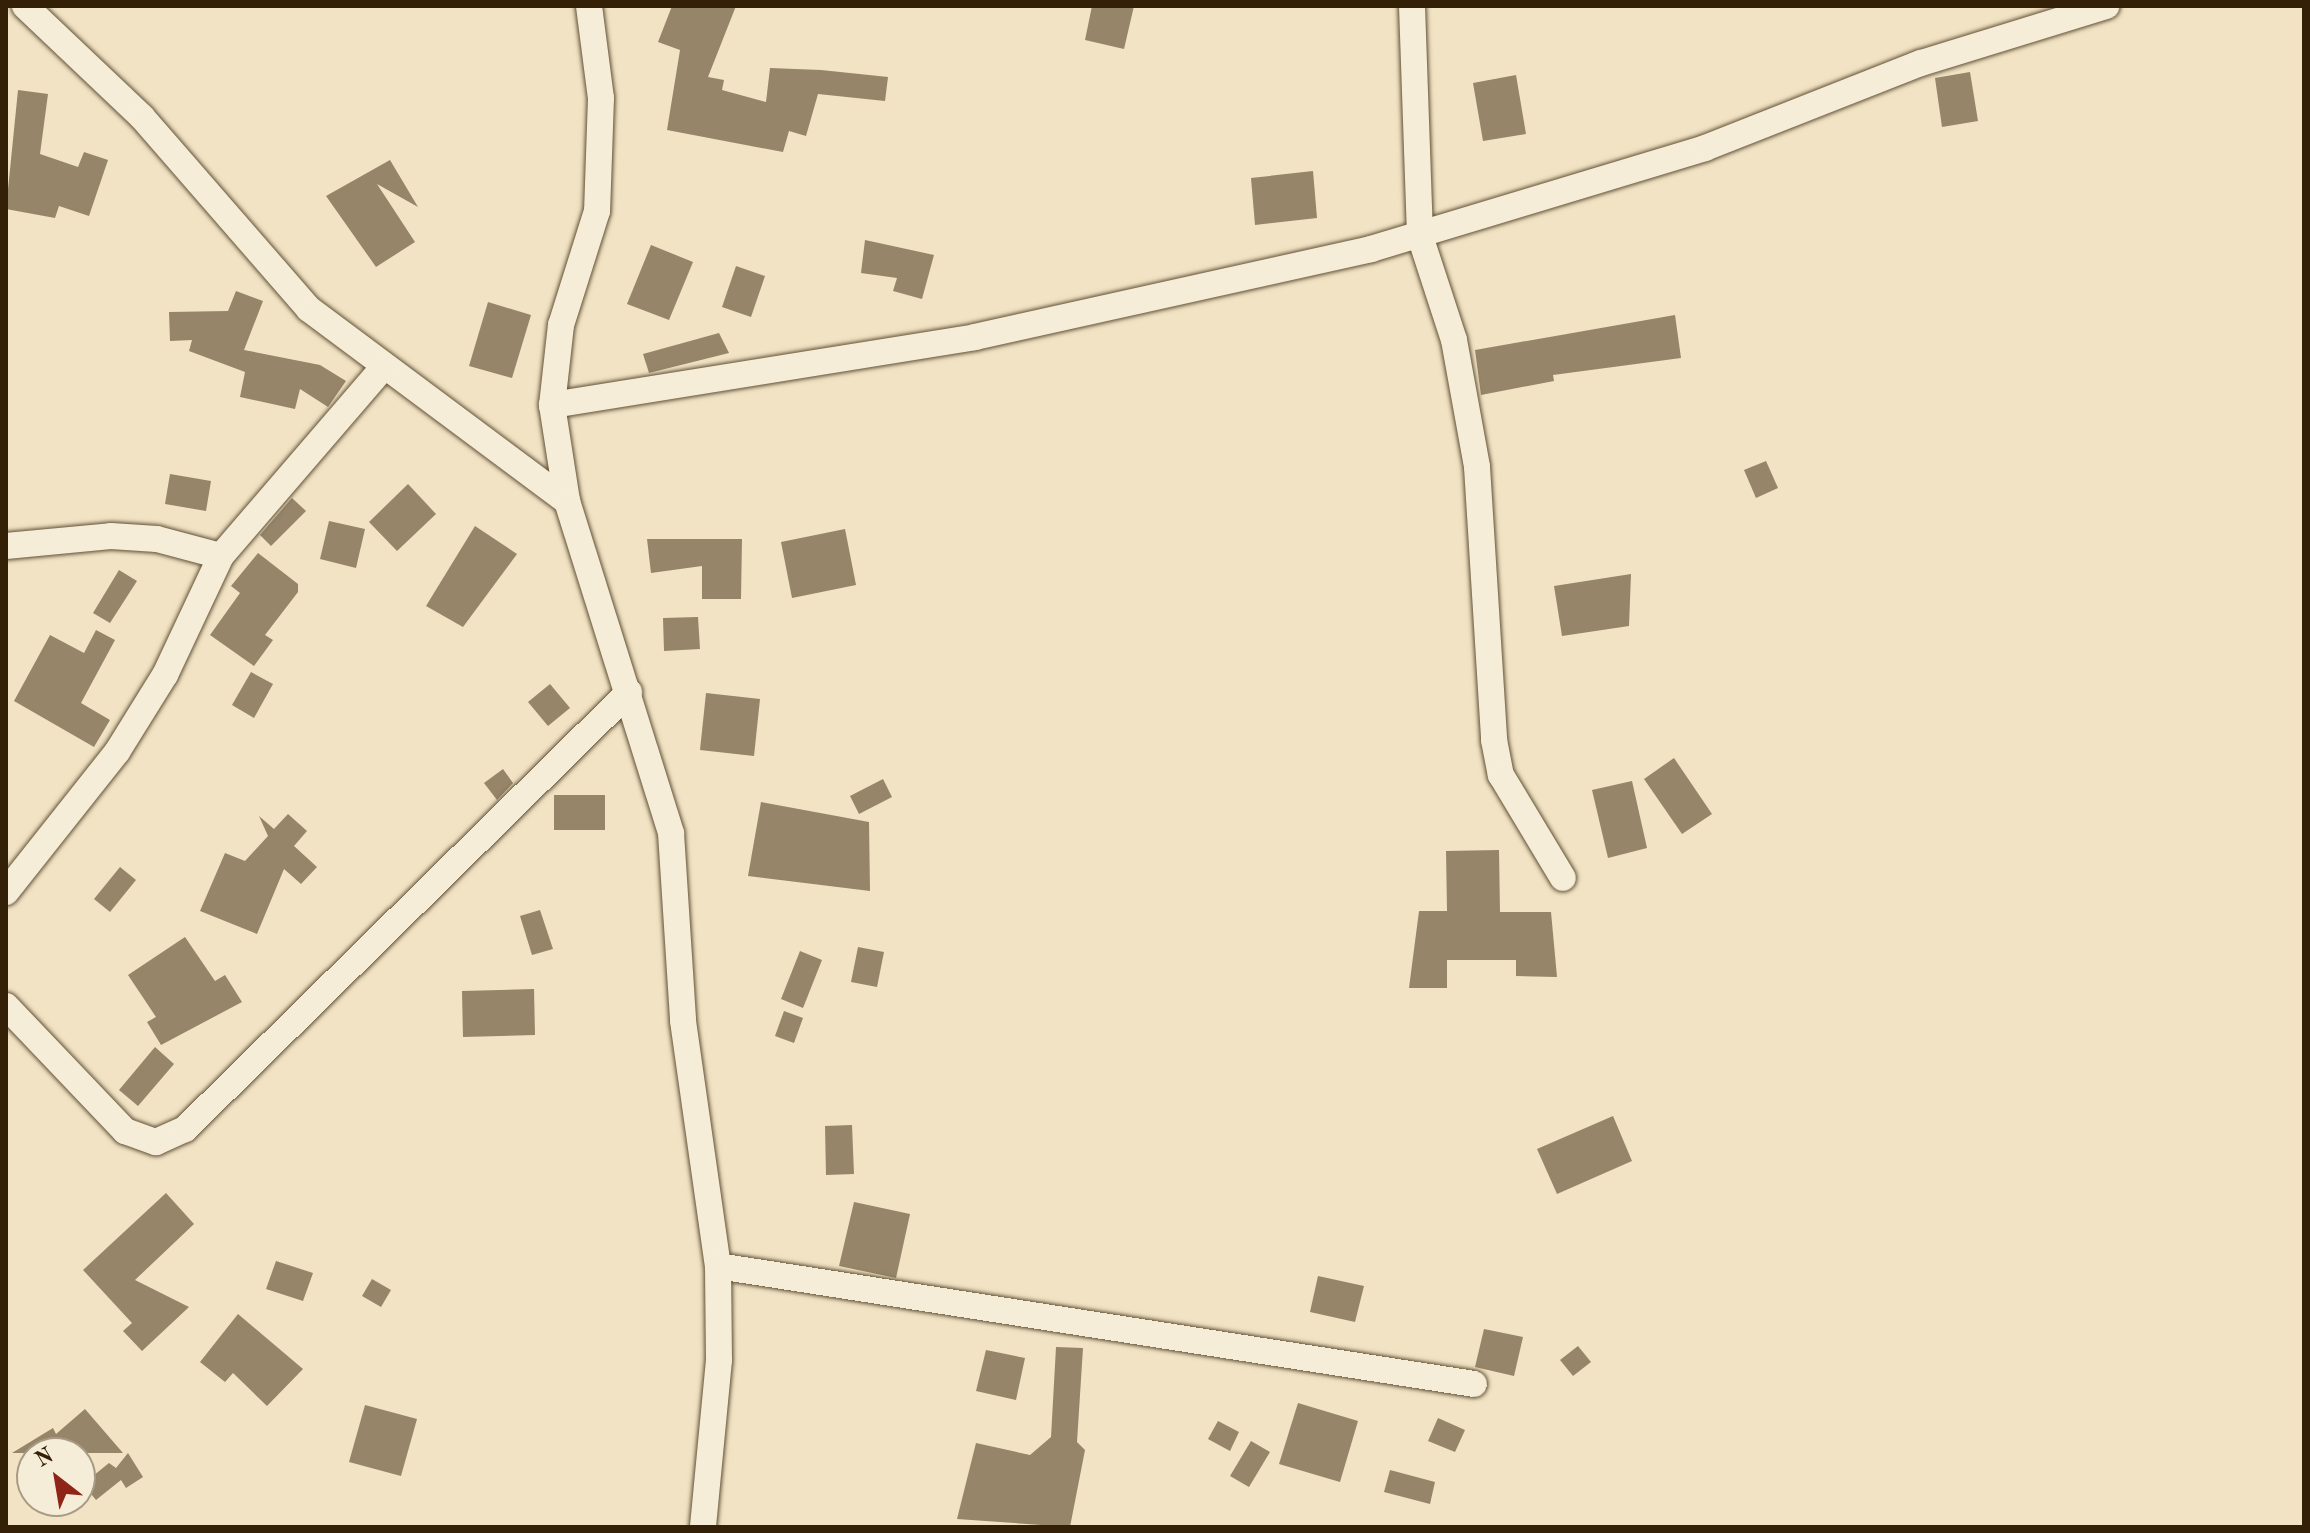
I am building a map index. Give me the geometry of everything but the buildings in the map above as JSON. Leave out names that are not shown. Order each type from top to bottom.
[{"type":"street","points":[[25,6],[142,117],[309,309],[382,369],[567,501]]},
{"type":"street","points":[[589,6],[601,98],[597,211],[561,325],[552,405],[567,501],[671,833],[683,1021],[718,1266],[719,1360],[703,1527]]},
{"type":"street","points":[[1412,6],[1420,236],[1454,340],[1477,467],[1484,670],[1501,775],[1563,878]]},
{"type":"street","points":[[552,405],[991,334],[1420,236],[1705,148],[1921,63],[2106,6]]},
{"type":"street","points":[[6,892],[117,752],[165,675],[221,556],[382,369]]},
{"type":"street","points":[[6,546],[111,536],[157,539],[221,556]]},
{"type":"street","points":[[6,1006],[125,1131],[156,1142],[185,1129],[629,692]]},
{"type":"street","points":[[718,1266],[1474,1384]]}]
